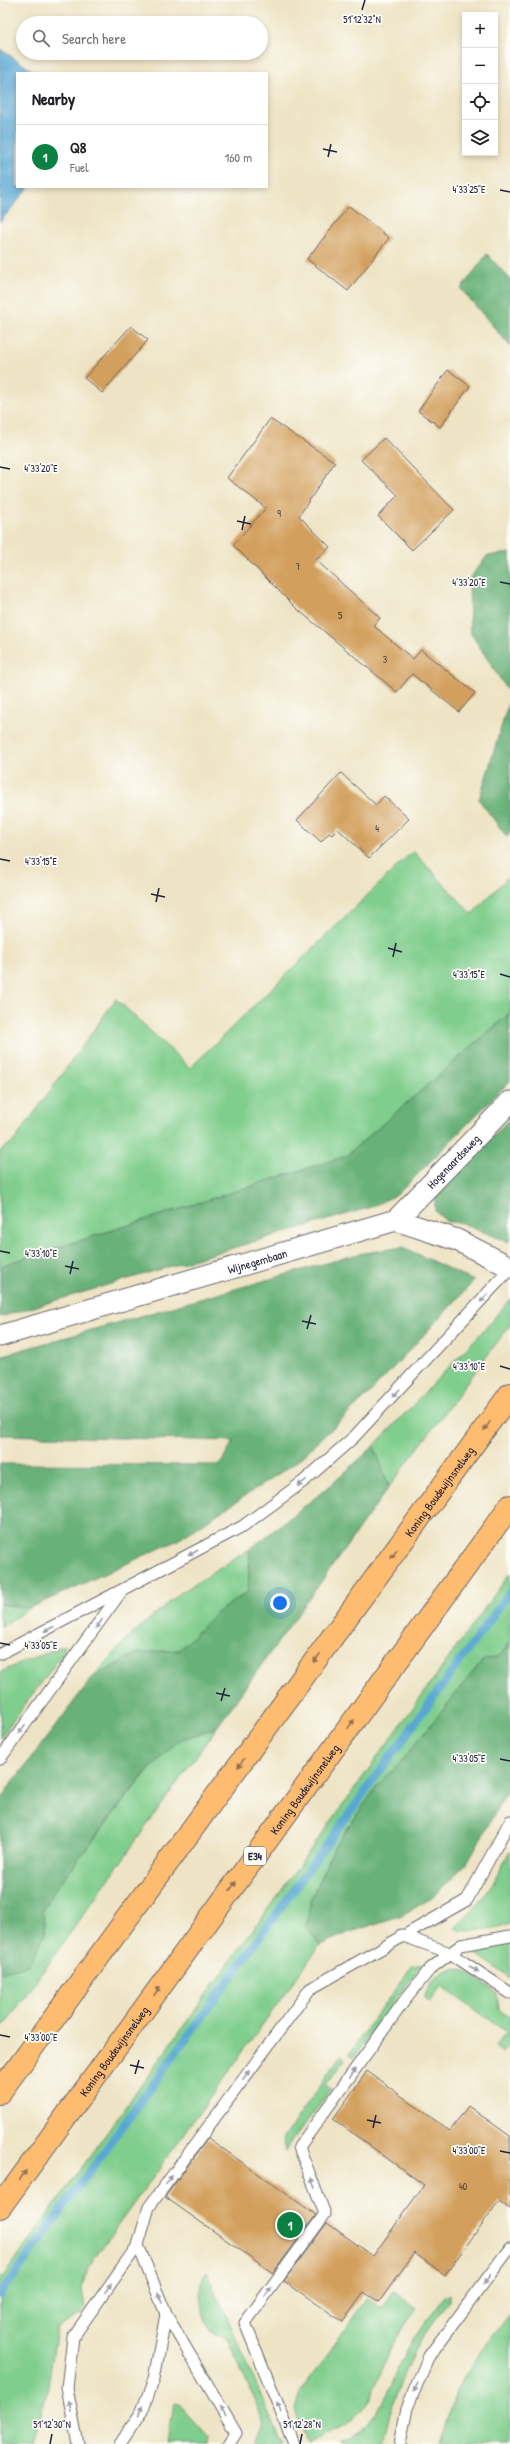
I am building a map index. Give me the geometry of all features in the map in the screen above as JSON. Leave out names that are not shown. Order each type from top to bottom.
[{"type":"highway","name":"Koning Boudewijnsnelweg","points":[[0,2092],[510,1394]]},
{"type":"highway","name":"Koning Boudewijnsnelweg","points":[[0,2207],[510,1506]]},
{"type":"street","name":"Hogenaardseweg","points":[[396,1220],[510,1102]]},
{"type":"street","points":[[396,1220],[457,1240],[510,1268]]},
{"type":"street","name":"Wijnegembaan","points":[[0,1336],[396,1220]]},
{"type":"lane","points":[[0,1654],[121,1592],[243,1526],[304,1481],[354,1437],[510,1268]]},
{"type":"lane","points":[[0,1759],[121,1592]]},
{"type":"lane","points":[[78,2444],[67,2388],[73,2337],[138,2245],[149,2207],[310,1989],[401,1935],[467,1900],[510,1821]]},
{"type":"lane","points":[[401,1935],[450,1953],[510,1993]]},
{"type":"lane","points":[[294,2444],[245,2323],[325,2214],[299,2148],[405,2000],[430,1969],[461,1945],[470,1942],[510,1936]]},
{"type":"lane","points":[[138,2245],[166,2314],[242,2444]]},
{"type":"lane","points":[[400,2444],[407,2408],[429,2356],[510,2248]]},
{"type":"lane","points":[[120,2444],[142,2411],[154,2379],[166,2314]]},
{"type":"lane","points":[[229,2444],[236,2433]]},
{"type":"green space","points":[[487,254],[510,279],[510,346],[461,289]]},
{"type":"green space","points":[[510,553],[510,694],[470,632],[469,579],[487,556]]},
{"type":"green space","points":[[510,698],[510,833],[507,837],[479,800]]},
{"type":"green space","points":[[413,851],[472,914],[510,875],[510,1013],[346,1156],[0,1266],[0,1151],[14,1141],[116,999],[190,1068]]},
{"type":"green space","points":[[510,1013],[510,1081],[398,1194],[371,1207],[0,1317],[0,1266],[346,1156]]},
{"type":"green space","points":[[510,1118],[510,1240],[508,1242],[459,1222],[447,1222],[435,1211],[435,1198]]},
{"type":"green space","points":[[403,1247],[474,1281],[365,1398],[295,1463],[178,1540],[30,1608],[0,1604],[0,1464],[220,1465],[234,1441],[0,1435],[0,1356],[358,1254]]},
{"type":"green space","points":[[510,1299],[510,1325],[389,1487],[374,1446],[484,1330]]},
{"type":"green space","points":[[374,1446],[389,1487],[217,1727],[177,1741],[141,1778],[56,1888],[43,1911],[45,1935],[28,1965],[0,1972],[0,1799],[92,1678],[137,1653],[180,1650],[217,1612],[248,1592],[250,1549],[331,1485]]},
{"type":"green space","points":[[250,1549],[248,1592],[217,1612],[180,1650],[137,1653],[92,1678],[132,1634],[180,1593]]},
{"type":"green space","points":[[510,1573],[510,1641],[501,1655],[482,1661],[401,1762],[378,1785],[335,1846],[312,1896],[306,1926],[320,1945],[93,2260],[85,2276],[82,2289],[85,2307],[81,2314],[57,2329],[47,2392],[33,2444],[0,2444],[0,2281]]},
{"type":"green space","points":[[0,1604],[30,1608],[0,1627]]},
{"type":"green space","points":[[510,1641],[510,1786],[467,1863],[432,1898],[402,1915],[348,1933],[320,1945],[306,1926],[312,1896],[335,1846],[378,1785],[401,1762],[482,1661],[501,1655]]},
{"type":"green space","points":[[64,1645],[65,1651],[0,1738],[0,1672]]},
{"type":"green space","points":[[217,1727],[0,2031],[0,1972],[28,1965],[45,1935],[43,1911],[56,1888],[142,1778],[177,1741]]},
{"type":"green space","points":[[510,1851],[510,1924],[474,1931],[466,1931],[455,1928],[478,1904],[494,1881]]},
{"type":"green space","points":[[510,1944],[510,1979],[477,1954],[478,1950]]},
{"type":"green space","points":[[422,1964],[354,2057],[349,2053],[412,1966]]},
{"type":"green space","points":[[455,1968],[465,1971],[497,1992],[499,2010],[510,2017],[510,2044],[503,2053],[495,2047],[506,2031],[441,1986],[429,2002],[425,1998],[428,1987],[435,1978],[449,1969]]},
{"type":"green space","points":[[342,2055],[346,2059],[326,2085],[331,2089],[285,2151],[284,2137]]},
{"type":"green space","points":[[207,2271],[282,2444],[259,2444],[257,2440],[265,2424],[227,2338],[211,2332],[205,2318],[200,2293],[203,2278]]},
{"type":"green space","points":[[394,2291],[417,2308],[402,2329],[389,2352],[369,2404],[346,2425],[306,2444],[295,2409],[299,2394],[367,2298],[381,2308]]},
{"type":"green space","points":[[449,2294],[449,2302],[425,2334],[415,2351],[399,2386],[383,2444],[339,2444],[354,2436],[365,2427],[374,2416],[411,2344],[443,2298]]},
{"type":"green space","points":[[510,2314],[510,2444],[440,2444],[457,2389],[474,2361]]},
{"type":"green space","points":[[174,2403],[179,2404],[209,2437],[208,2444],[168,2444]]},
{"type":"water","points":[[0,49],[34,72],[16,72],[16,188],[28,188],[0,222]]},
{"type":"building","points":[[349,206],[389,238],[348,291],[307,259]]},
{"type":"building","points":[[131,326],[148,340],[102,393],[84,378]]},
{"type":"building","points":[[448,370],[470,386],[440,427],[418,411]]},
{"type":"building","points":[[270,419],[335,462],[299,516],[330,547],[316,560],[380,618],[374,626],[413,659],[421,650],[475,693],[459,712],[412,674],[397,692],[296,608],[233,545],[266,508],[227,478]]},
{"type":"building","points":[[384,438],[454,510],[412,550],[378,516],[398,495],[361,460]]},
{"type":"building","points":[[341,773],[376,805],[384,796],[409,819],[369,858],[338,829],[332,835],[329,833],[321,842],[297,820]]},
{"type":"building","points":[[367,2071],[450,2131],[468,2106],[510,2136],[510,2209],[499,2201],[445,2275],[414,2253],[379,2302],[364,2292],[343,2322],[284,2281],[327,2223],[373,2256],[424,2185],[333,2119]]},
{"type":"building","points":[[208,2138],[316,2215],[273,2273],[165,2197]]},
{"type":"waterway","points":[[0,2295],[510,1592]]},
{"type":"place","name":"Q8","points":[[290,2225]]}]
